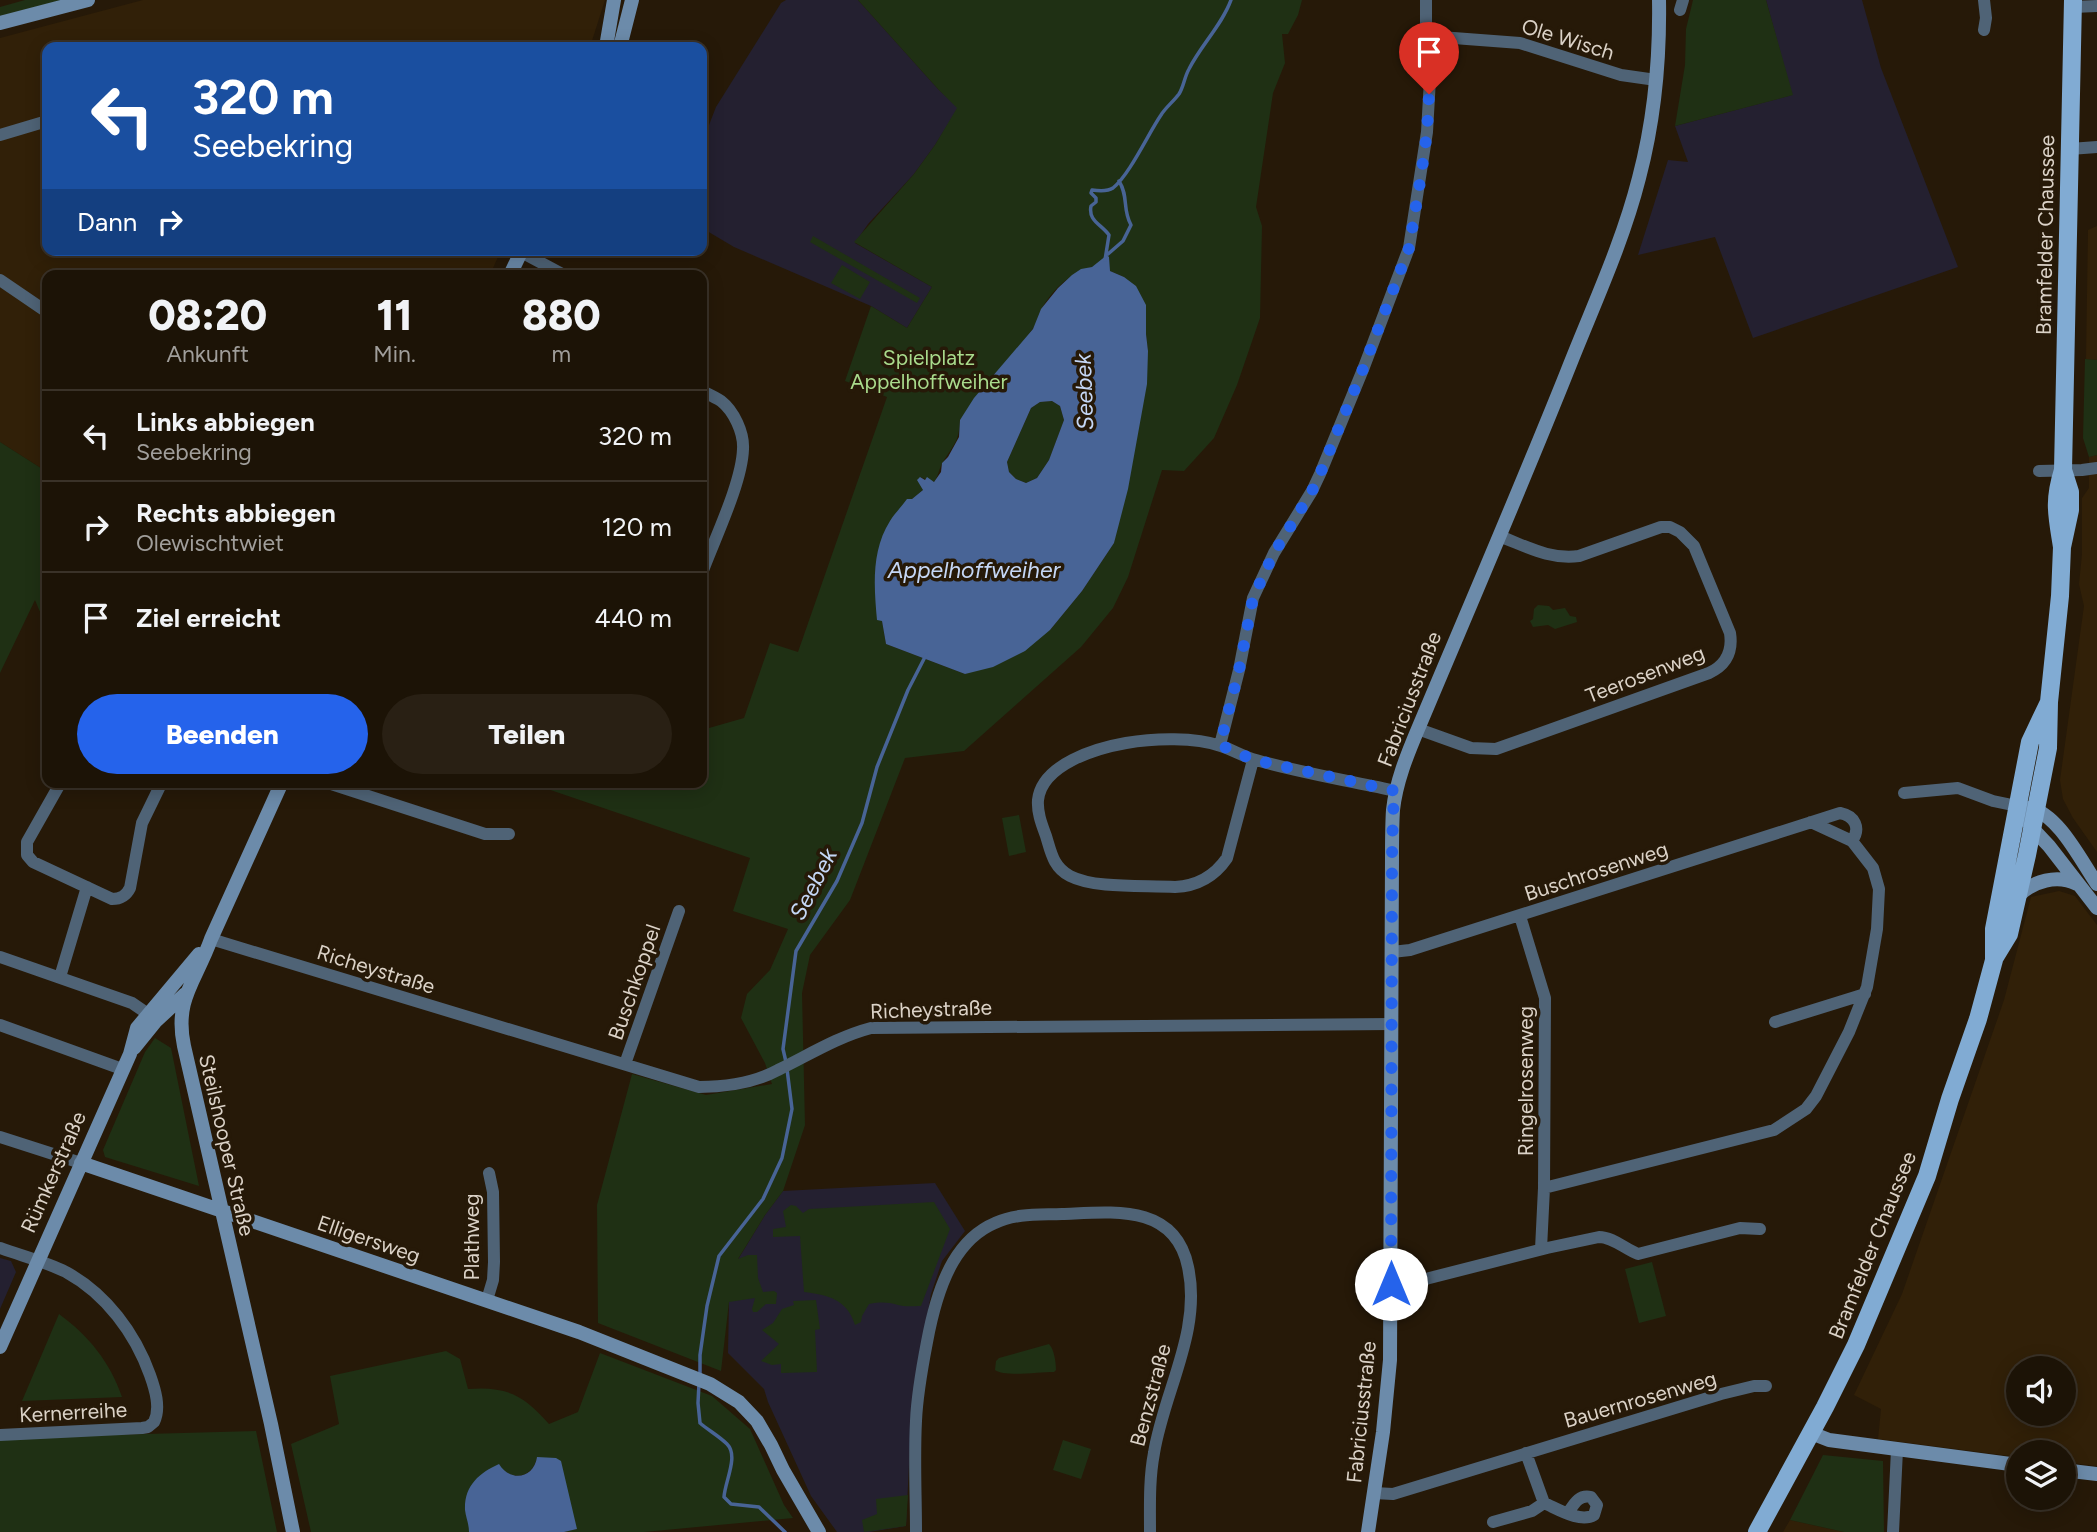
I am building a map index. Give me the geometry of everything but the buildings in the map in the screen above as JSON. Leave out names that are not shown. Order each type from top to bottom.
[{"type":"main road","name":"Bramfelder Chaussee","points":[[1757,1532],[1856,1345],[1927,1176],[1978,1019],[1994,960],[2009,934],[2037,810],[2048,748],[2049,702],[2060,596],[2062,547],[2056,491],[2063,470],[2073,4]]},
{"type":"main road","name":"Bramfelder Chaussee","points":[[1994,960],[1994,929],[2030,742],[2049,702]]},
{"type":"street","points":[[0,23],[88,0]]},
{"type":"street","points":[[607,42],[614,0]]},
{"type":"street","points":[[621,42],[632,0]]},
{"type":"street","points":[[1220,745],[1239,670],[1253,598],[1274,553],[1320,474],[1409,248],[1427,132],[1430,79],[1426,0]]},
{"type":"street","name":"Fabriciusstraße","points":[[1368,1532],[1389,1371],[1393,822],[1396,791],[1418,729],[1596,299],[1631,203],[1647,143],[1656,80],[1659,0]]},
{"type":"street","points":[[1984,0],[1984,30]]},
{"type":"street","points":[[2073,4],[2097,6]]},
{"type":"street","name":"Ole Wisch","points":[[1427,36],[1520,43],[1621,75],[1656,80]]},
{"type":"street","points":[[0,135],[42,122]]},
{"type":"street","points":[[2070,149],[2097,147]]},
{"type":"street","points":[[531,256],[555,270]]},
{"type":"street","points":[[0,280],[42,309]]},
{"type":"street","points":[[707,394],[722,402],[730,411],[738,427],[743,450],[733,493],[707,560]]},
{"type":"street","points":[[2039,471],[2097,468]]},
{"type":"street","name":"Teerosenweg","points":[[1418,729],[1471,748],[1496,749],[1709,673],[1716,670],[1728,656],[1730,633],[1695,546],[1680,532],[1670,527],[1661,527],[1579,556],[1566,558],[1553,557],[1499,536]]},
{"type":"street","points":[[1254,760],[1227,858],[1217,871],[1204,880],[1175,887],[1097,883],[1079,880],[1060,870],[1054,862],[1039,814],[1039,796],[1045,783],[1061,767],[1086,754],[1113,746],[1142,741],[1174,740],[1220,745],[1254,760],[1396,791]]},
{"type":"street","points":[[58,788],[27,842],[27,855],[33,862],[112,899],[121,898],[130,888],[142,823],[159,788]]},
{"type":"street","name":"Steilshooper Straße","points":[[279,788],[186,993],[180,1017],[181,1035],[271,1424],[293,1532]]},
{"type":"street","points":[[343,788],[485,834],[509,834]]},
{"type":"street","points":[[1904,793],[1958,788],[1993,801],[2037,810],[2057,826],[2097,884]]},
{"type":"street","points":[[2017,806],[2097,908]]},
{"type":"street","name":"Buschrosenweg","points":[[1392,951],[1410,950],[1840,813],[1849,815],[1855,822],[1857,827],[1852,841]]},
{"type":"street","name":"Buschrosenweg","points":[[1544,1188],[1773,1130],[1806,1109],[1816,1096],[1865,994],[1877,929],[1880,889],[1873,867],[1852,841],[1811,822]]},
{"type":"street","points":[[2018,896],[2029,887],[2054,879],[2078,884]]},
{"type":"street","points":[[60,977],[87,887]]},
{"type":"street","name":"Buschkoppel","points":[[625,1065],[679,911]]},
{"type":"street","name":"Ringelrosenweg","points":[[1520,916],[1545,998],[1541,1249]]},
{"type":"street","name":"Rümkerstraße","points":[[130,1054],[137,1028],[211,939]]},
{"type":"street","name":"Richeystraße","points":[[211,939],[699,1087],[737,1085],[782,1068],[835,1040],[871,1028],[1392,1024]]},
{"type":"street","points":[[0,957],[132,1003],[148,1013]]},
{"type":"street","name":"Rümkerstraße","points":[[0,1347],[122,1069],[155,1022],[186,993]]},
{"type":"street","points":[[1775,1022],[1865,994]]},
{"type":"street","points":[[0,1025],[122,1069]]},
{"type":"street","name":"Elligersweg","points":[[0,1137],[579,1332],[716,1387],[739,1402],[757,1422],[815,1531]]},
{"type":"street","name":"Plathweg","points":[[487,1300],[493,1280],[494,1262],[493,1192],[489,1173]]},
{"type":"street","name":"Benzstraße","points":[[916,1532],[916,1420],[922,1367],[941,1290],[962,1248],[972,1237],[997,1222],[1017,1216],[1120,1211],[1141,1215],[1165,1227],[1179,1244],[1189,1268],[1191,1319],[1154,1452],[1150,1532]]},
{"type":"street","points":[[1391,1284],[1410,1283],[1599,1237],[1607,1237],[1638,1254],[1740,1228],[1760,1229]]},
{"type":"street","points":[[0,1248],[37,1261]]},
{"type":"street","name":"Kernerreihe","points":[[0,1435],[148,1427],[157,1418],[155,1392],[140,1349],[109,1305],[65,1272],[37,1261]]},
{"type":"street","name":"Bauernrosenweg","points":[[1374,1493],[1393,1494],[1721,1394],[1766,1386]]},
{"type":"street","points":[[1811,1433],[1829,1440],[2006,1464]]},
{"type":"street","points":[[1893,1532],[1897,1450]]},
{"type":"street","points":[[1526,1453],[1544,1503],[1567,1513]]},
{"type":"street","points":[[2076,1472],[2097,1474]]},
{"type":"street","points":[[1493,1522],[1532,1511],[1544,1503]]},
{"type":"shaded area","points":[[143,0],[605,0],[592,42],[42,42],[42,256],[498,256],[492,270],[42,270],[42,469],[0,442],[0,38]]},
{"type":"shaded area","points":[[786,0],[858,0],[958,108],[914,174],[868,224],[855,243],[932,287],[907,328],[871,306],[734,247],[707,231],[707,130],[716,107],[781,3]]},
{"type":"shaded area","points":[[1766,0],[1862,0],[1881,68],[1958,267],[1753,338],[1715,237],[1638,255],[1668,160],[1688,162],[1675,126],[1792,95]]},
{"type":"shaded area","points":[[2097,226],[2097,360],[2086,359],[2088,230]]},
{"type":"shaded area","points":[[2097,455],[2097,852],[2063,799],[2060,780],[2084,606],[2079,584],[2082,498],[2089,488],[2089,457]]},
{"type":"shaded area","points":[[2059,891],[2075,896],[2097,925],[2097,1466],[2076,1464],[2076,1440],[2006,1440],[2006,1455],[1878,1439],[1881,1409],[1854,1395],[1902,1294],[2004,1000],[2031,897]]},
{"type":"shaded area","points":[[935,1183],[965,1231],[942,1261],[931,1294],[912,1404],[906,1526],[869,1532],[837,1532],[811,1496],[764,1389],[728,1353],[729,1301],[737,1261],[783,1191]]},
{"type":"shaded area","points":[[0,1258],[11,1261],[16,1272],[0,1309]]},
{"type":"shaded area","points":[[1790,1520],[1844,1532],[1783,1532]]},
{"type":"green space","points":[[25,0],[63,0],[0,16],[0,7]]},
{"type":"green space","name":"Spielplatz Appelhoffweiher","points":[[858,0],[1302,0],[1288,34],[1282,34],[1285,63],[1273,93],[1256,207],[1262,226],[1260,318],[1237,385],[1214,438],[1184,471],[1162,470],[1128,577],[1113,608],[1081,647],[964,751],[905,758],[850,900],[810,955],[802,993],[805,1125],[783,1191],[738,1259],[757,1255],[758,1278],[763,1292],[777,1293],[776,1304],[766,1304],[753,1312],[755,1298],[729,1302],[721,1371],[598,1323],[597,1205],[632,1074],[706,1095],[772,1084],[765,1063],[741,1018],[747,994],[770,970],[788,929],[733,911],[750,858],[545,788],[707,788],[707,729],[744,718],[770,643],[798,652],[887,397],[845,381],[871,306],[907,328],[932,287],[854,242],[914,174],[957,108]],"holes":[[[1092,267],[1124,277],[1146,334],[1148,351],[1114,543],[1082,591],[1050,630],[965,674],[886,644],[882,621],[912,499],[923,490],[920,477],[934,482],[957,438],[960,420],[1033,329],[1040,312],[1055,290],[1076,273]]]},
{"type":"green space","points":[[1693,0],[1766,0],[1793,95],[1675,126],[1685,65],[1686,29]]},
{"type":"green space","points":[[813,236],[920,298],[917,303],[810,242]]},
{"type":"green space","points":[[842,265],[870,282],[860,299],[831,283]]},
{"type":"green space","points":[[2085,359],[2097,360],[2097,455],[2089,457],[2083,438]]},
{"type":"green space","points":[[1052,401],[1060,406],[1064,420],[1049,460],[1037,478],[1026,483],[1009,472],[1007,462],[1031,408],[1040,402]]},
{"type":"green space","points":[[0,442],[42,469],[42,617],[35,600],[0,673]]},
{"type":"green space","points":[[1538,605],[1549,606],[1553,610],[1565,608],[1570,616],[1576,617],[1577,622],[1555,629],[1548,625],[1533,627],[1530,621]]},
{"type":"green space","points":[[1019,815],[1026,852],[1009,856],[1002,818]]},
{"type":"green space","points":[[155,1038],[171,1048],[199,1186],[105,1157],[103,1150],[145,1052]]},
{"type":"green space","points":[[934,1202],[950,1229],[921,1306],[869,1304],[861,1322],[855,1325],[847,1309],[836,1300],[804,1292],[800,1236],[773,1237],[773,1229],[786,1227],[783,1211],[791,1205],[803,1213],[809,1209]]},
{"type":"green space","points":[[1652,1262],[1666,1316],[1639,1323],[1625,1269]]},
{"type":"green space","points":[[816,1300],[820,1329],[815,1330],[817,1372],[781,1373],[781,1364],[772,1365],[761,1361],[779,1344],[762,1330],[773,1323],[782,1309],[794,1305],[793,1301]]},
{"type":"green space","points":[[59,1314],[80,1331],[105,1361],[122,1397],[22,1401]]},
{"type":"green space","points":[[1049,1344],[1055,1360],[1054,1372],[1014,1374],[995,1370],[999,1358]]},
{"type":"green space","points":[[446,1351],[460,1359],[468,1389],[493,1389],[513,1394],[531,1406],[549,1424],[578,1412],[600,1353],[712,1396],[750,1429],[784,1505],[793,1518],[644,1532],[564,1532],[576,1529],[537,1457],[532,1468],[524,1475],[513,1475],[502,1469],[469,1525],[469,1532],[311,1532],[291,1444],[339,1424],[330,1376]]},
{"type":"green space","points":[[256,1431],[277,1532],[0,1532],[0,1438]]},
{"type":"green space","points":[[1063,1440],[1091,1449],[1081,1479],[1053,1470]]},
{"type":"green space","points":[[1823,1455],[1883,1461],[1884,1532],[1844,1532],[1790,1520]]},
{"type":"green space","points":[[908,1495],[906,1526],[864,1532],[862,1520],[877,1514],[876,1499]]},
{"type":"water","name":"Appelhoffweiher","points":[[1107,255],[1110,271],[1136,286],[1146,305],[1147,384],[1128,489],[1114,543],[1082,591],[1050,630],[1025,651],[993,667],[965,674],[886,644],[882,621],[877,620],[875,582],[880,544],[890,521],[907,499],[912,499],[923,490],[917,480],[920,477],[925,480],[927,477],[934,482],[941,472],[942,463],[959,437],[960,420],[974,398],[1033,329],[1041,309],[1072,275],[1081,269],[1092,267]],"holes":[[[1052,401],[1060,406],[1064,420],[1049,460],[1037,478],[1026,483],[1016,479],[1009,472],[1007,462],[1031,408],[1040,402]]]},
{"type":"water","points":[[537,1457],[556,1458],[561,1461],[577,1529],[564,1532],[469,1532],[465,1502],[474,1481],[499,1464],[510,1474],[521,1476],[531,1470]]},
{"type":"waterway","name":"Seebek","points":[[1105,260],[1109,235],[1091,215],[1091,206],[1096,202],[1092,190],[1111,189],[1126,173],[1161,115],[1179,94],[1187,72],[1231,0]]},
{"type":"waterway","name":"Seebek","points":[[1108,254],[1123,241],[1131,225],[1119,181]]},
{"type":"waterway","name":"Seebek","points":[[786,1062],[783,1049],[796,951],[837,881],[862,823],[877,767],[908,690],[926,655]]},
{"type":"waterway","name":"Seebek","points":[[700,1375],[707,1306],[719,1256],[763,1199],[782,1158],[792,1109],[787,1069]]},
{"type":"waterway","name":"Seebek","points":[[699,1383],[700,1423],[727,1444],[732,1455],[724,1497],[731,1504],[759,1507],[785,1532]]},
{"type":"route","points":[[1391,1284],[1392,856],[1396,791],[1254,760],[1220,745],[1239,670],[1253,598],[1274,553],[1320,474],[1409,248],[1427,132],[1429,94]]}]
